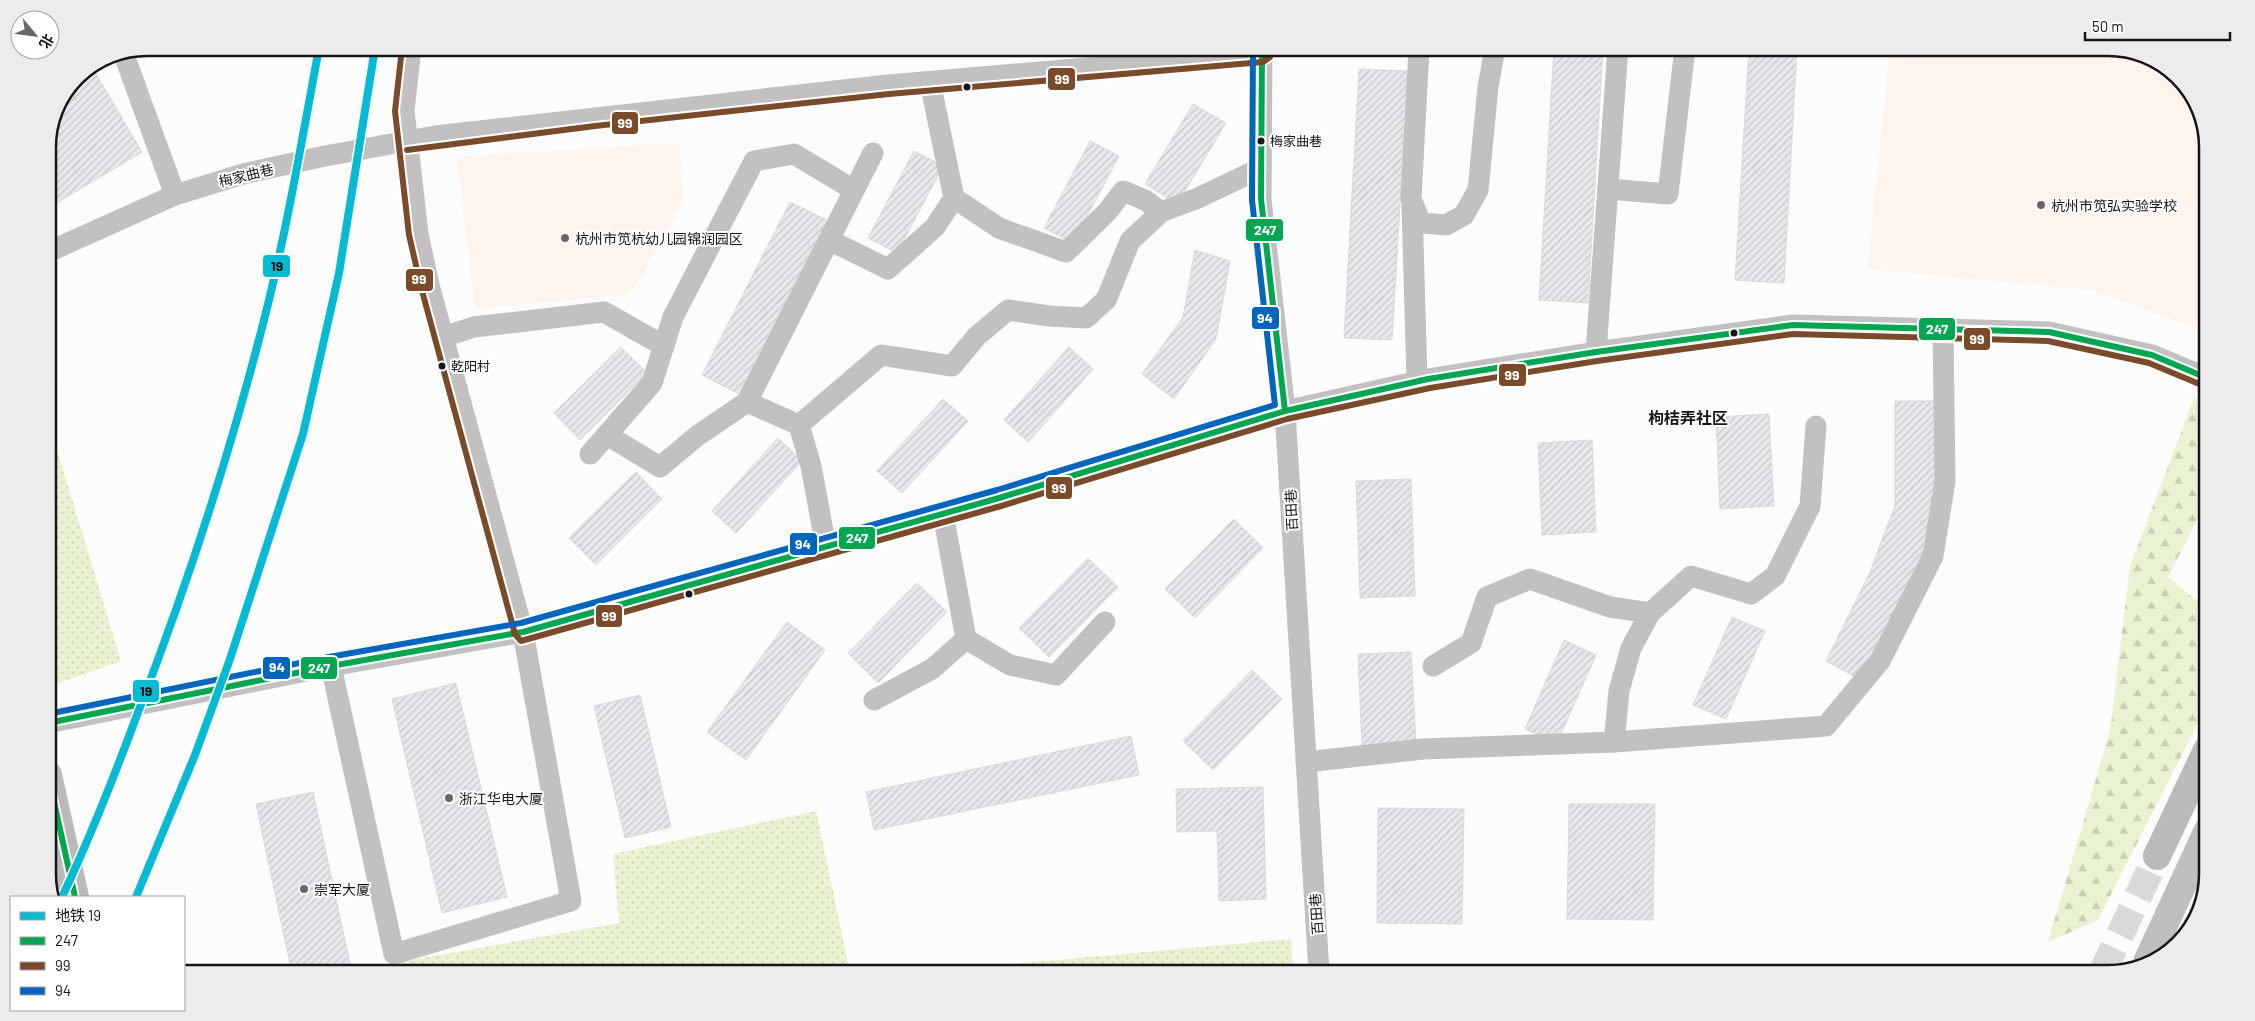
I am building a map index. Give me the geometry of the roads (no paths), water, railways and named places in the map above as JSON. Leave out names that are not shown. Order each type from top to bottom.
[{"type":"highway","points":[[2151,953],[2199,851]]},
{"type":"main road","points":[[2158,856],[2199,769]]},
{"type":"main road","points":[[56,811],[75,896]]},
{"type":"street","points":[[331,666],[394,954],[571,901],[523,632],[443,337],[418,234],[404,110],[411,56]]},
{"type":"street","name":"梅家曲巷","points":[[56,248],[175,195],[243,174],[406,141],[594,117],[1200,56]]},
{"type":"street","name":"百田巷","points":[[1262,56],[1261,198],[1285,412],[1318,965]]},
{"type":"street","points":[[1417,381],[1411,199],[1419,56]]},
{"type":"street","points":[[1411,199],[1421,223],[1446,225],[1464,215],[1478,190],[1488,87],[1494,56]]},
{"type":"street","points":[[1596,352],[1617,56]]},
{"type":"street","points":[[1608,189],[1668,194],[1684,56]]},
{"type":"street","points":[[125,59],[175,195]]},
{"type":"street","points":[[930,82],[954,198],[999,228],[1066,252],[1108,211],[1123,191],[1145,200],[1161,212]]},
{"type":"street","points":[[607,435],[660,467],[697,436],[747,402],[873,152]]},
{"type":"street","points":[[590,454],[652,383],[673,317],[754,161],[794,154],[854,190]]},
{"type":"street","points":[[799,425],[881,355],[952,366],[978,336],[1008,310],[1049,316],[1086,318],[1106,300],[1130,241],[1161,212],[1198,198],[1261,168]]},
{"type":"street","points":[[829,240],[888,269],[935,227],[954,198]]},
{"type":"street","points":[[443,337],[474,327],[604,312],[664,346]]},
{"type":"street","points":[[56,721],[331,666],[523,632],[943,514],[1285,412],[1417,381],[1596,352],[1793,325],[1943,328],[2049,332],[2152,355],[2199,375]]},
{"type":"street","points":[[1306,762],[1423,749],[1614,742],[1826,726],[1880,661],[1933,556],[1945,481],[1943,328]]},
{"type":"street","points":[[747,402],[799,425],[811,466],[826,547]]},
{"type":"street","points":[[1614,742],[1620,691],[1631,648],[1650,613],[1691,576],[1751,594],[1775,576],[1810,506],[1816,426]]},
{"type":"street","points":[[943,514],[966,639],[1010,666],[1056,675],[1105,622]]},
{"type":"street","points":[[1433,666],[1471,643],[1487,597],[1530,579],[1610,607],[1650,613]]},
{"type":"street","points":[[874,700],[932,669],[966,639]]},
{"type":"tunnel","points":[[2106,965],[2157,856]]},
{"type":"metro line","name":"19","points":[[62,896],[120,761],[190,569],[222,470],[251,370],[280,252],[318,56]]},
{"type":"metro line","name":"19","points":[[136,896],[195,755],[230,659],[303,434],[339,273],[374,56]]},
{"type":"place","name":"梅家曲巷","points":[[1261,141]]},
{"type":"place","name":"杭州市笕弘实验学校","points":[[2041,205]]},
{"type":"place","name":"杭州市笕杭幼儿园锦润园区","points":[[565,238]]},
{"type":"place","name":"乾阳村","points":[[442,366]]},
{"type":"place","name":"浙江华电大厦","points":[[449,798]]},
{"type":"place","name":"崇军大厦","points":[[304,889]]},
{"type":"district","name":"枸桔弄社区","points":[[1688,417]]}]
